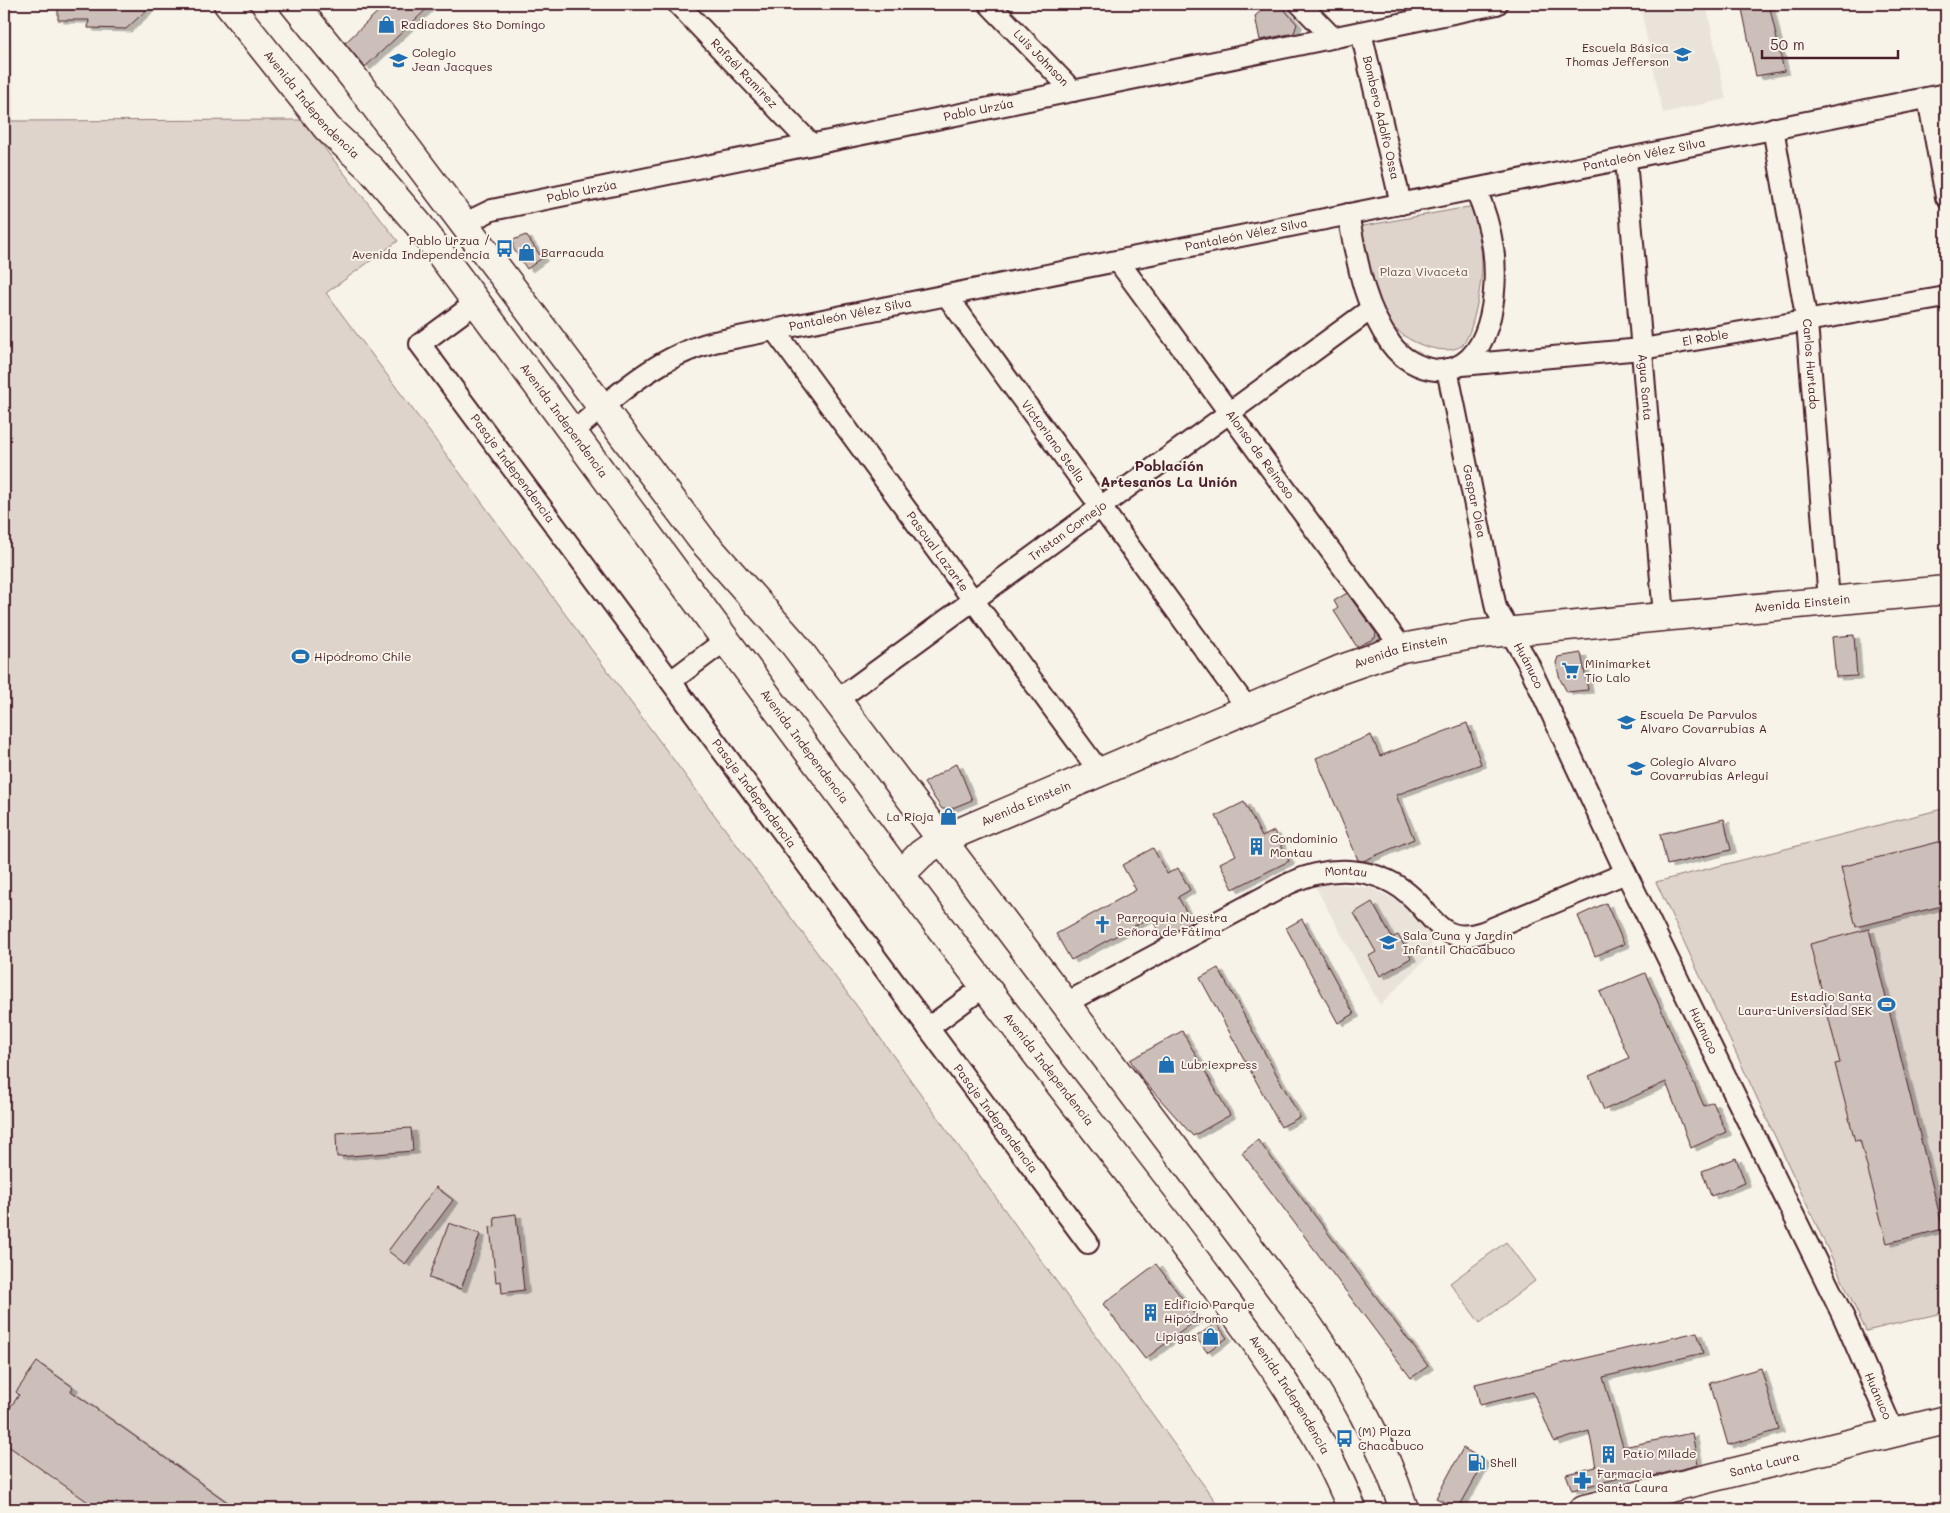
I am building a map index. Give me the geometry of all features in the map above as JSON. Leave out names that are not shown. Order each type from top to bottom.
[{"type":"main road","name":"Avenida Independencia","points":[[228,4],[327,128],[388,186],[477,302],[985,986],[1172,1230],[1279,1374],[1316,1433],[1352,1509]]},
{"type":"main road","points":[[294,4],[702,540],[772,617],[838,700],[940,840],[1219,1205],[1344,1378],[1372,1428],[1404,1509]]},
{"type":"main road","name":"Avenida Einstein","points":[[901,874],[921,854],[940,840],[1340,670],[1402,648],[1508,630],[1946,590]]},
{"type":"main road","name":"Santa Laura","points":[[1584,1509],[1946,1420]]},
{"type":"street","name":"Rafaél Ramírez","points":[[678,4],[810,143]]},
{"type":"street","name":"Luis Johnson","points":[[989,4],[1074,91]]},
{"type":"street","points":[[1300,4],[1331,36]]},
{"type":"street","name":"Pablo Urzúa","points":[[463,224],[476,216],[492,210],[810,143],[1074,91],[1331,36],[1361,32],[1497,4]]},
{"type":"street","name":"Bombero Adolfo Ossa","points":[[1361,32],[1401,204]]},
{"type":"street","points":[[1937,96],[1946,197]]},
{"type":"street","name":"Pantaleón Vélez Silva","points":[[573,432],[602,407],[659,364],[687,350],[1348,214],[1476,190],[1937,96]]},
{"type":"street","name":"Carlos Hurtado","points":[[1773,128],[1807,322],[1829,601]]},
{"type":"street","name":"Agua Santa","points":[[1626,159],[1664,616]]},
{"type":"street","points":[[1348,214],[1362,284],[1371,309],[1392,345],[1403,356],[1422,367],[1454,367],[1470,358],[1481,340],[1490,317],[1494,293],[1492,241],[1482,203],[1476,190]]},
{"type":"street","name":"Alonso de Reinoso","points":[[1118,261],[1402,648]]},
{"type":"street","name":"Victoriano Stella","points":[[947,296],[1102,506],[1248,709]]},
{"type":"street","name":"El Roble","points":[[1454,367],[1642,349],[1946,297]]},
{"type":"street","name":"Pasaje Independencia","points":[[477,302],[420,344],[1088,1243]]},
{"type":"street","name":"Tristan Cornejo","points":[[838,700],[1371,309]]},
{"type":"street","name":"Pascual Lazarte","points":[[774,331],[1100,771]]},
{"type":"street","name":"Gaspar Olea","points":[[1454,367],[1493,602],[1508,630]]},
{"type":"street","name":"Huánuco","points":[[1508,630],[1527,661],[1626,873],[1844,1318],[1894,1432]]},
{"type":"street","points":[[671,681],[727,639]]},
{"type":"street","name":"Montau","points":[[1064,1004],[1290,883],[1313,874],[1346,870],[1380,877],[1412,897],[1443,929],[1454,935],[1464,936],[1483,932],[1626,873]]},
{"type":"street","points":[[928,1028],[985,986]]},
{"type":"shaded area","points":[[4,4],[11,4],[13,121],[4,121]]},
{"type":"shaded area","name":"Escuela Básica Thomas Jefferson","points":[[1670,4],[1706,4],[1726,99],[1663,113],[1641,10]]},
{"type":"shaded area","name":"Sala Cuna y Jardín Infantil Chacabuco","points":[[1337,884],[1371,888],[1393,898],[1409,909],[1432,932],[1431,954],[1380,1005],[1315,886]]},
{"type":"green space","name":"Hipódromo Chile","points":[[302,120],[398,241],[326,293],[868,1021],[1221,1509],[4,1509],[4,121]]},
{"type":"green space","name":"Plaza Vivaceta","points":[[1474,206],[1482,266],[1479,296],[1473,321],[1465,341],[1461,346],[1454,349],[1441,350],[1412,341],[1386,319],[1377,304],[1358,227]]},
{"type":"green space","points":[[1946,808],[1946,1312],[1866,1331],[1656,882]]},
{"type":"green space","points":[[1506,1242],[1535,1281],[1480,1323],[1450,1283]]},
{"type":"building","points":[[58,4],[153,4],[126,29],[88,28],[89,20],[58,20]]},
{"type":"building","name":"Radiadores Sto Domingo","points":[[386,4],[432,4],[365,67],[345,43]]},
{"type":"building","points":[[1269,4],[1279,4],[1297,24],[1294,33],[1260,40],[1255,16]]},
{"type":"building","points":[[1741,4],[1769,4],[1784,71],[1756,76]]},
{"type":"building","name":"Barracuda","points":[[526,235],[542,258],[527,269],[513,248],[513,240]]},
{"type":"building","points":[[1347,593],[1376,633],[1375,638],[1357,647],[1334,611],[1338,608],[1334,601]]},
{"type":"building","points":[[1854,635],[1857,676],[1836,677],[1832,637]]},
{"type":"building","name":"Minimarket Tio Lalo","points":[[1581,653],[1588,690],[1567,692],[1560,679],[1556,663],[1558,657]]},
{"type":"building","points":[[1467,723],[1481,764],[1396,795],[1414,839],[1363,861],[1358,860],[1316,758],[1371,735],[1380,756]]},
{"type":"building","points":[[957,763],[972,800],[950,809],[942,809],[924,783]]},
{"type":"building","name":"Condominio Montau","points":[[1244,802],[1262,837],[1274,831],[1289,861],[1233,889],[1220,863],[1236,855],[1216,816]]},
{"type":"building","points":[[1724,819],[1731,850],[1667,865],[1660,834]]},
{"type":"building","points":[[1946,840],[1946,905],[1856,927],[1841,867]]},
{"type":"building","points":[[1153,848],[1167,874],[1178,868],[1190,890],[1178,897],[1192,922],[1162,938],[1151,917],[1071,960],[1056,934],[1136,890],[1122,865]]},
{"type":"building","points":[[1372,902],[1392,938],[1398,935],[1411,958],[1380,976],[1369,956],[1376,952],[1354,913]]},
{"type":"building","points":[[1606,903],[1624,944],[1595,956],[1578,916]]},
{"type":"building","points":[[1302,919],[1354,1014],[1338,1023],[1286,928]]},
{"type":"building","points":[[1869,929],[1943,1229],[1887,1243],[1860,1140],[1855,1141],[1835,1064],[1840,1063],[1810,944]]},
{"type":"building","points":[[1218,968],[1300,1117],[1281,1127],[1200,978]]},
{"type":"building","points":[[1645,973],[1704,1106],[1713,1102],[1726,1132],[1691,1148],[1666,1082],[1604,1110],[1589,1076],[1629,1058],[1600,992]]},
{"type":"building","points":[[1182,1031],[1230,1115],[1193,1136],[1142,1079],[1130,1060]]},
{"type":"building","points":[[411,1128],[413,1151],[337,1157],[336,1133]]},
{"type":"building","points":[[1258,1140],[1428,1366],[1411,1378],[1242,1153]]},
{"type":"building","points":[[1736,1158],[1745,1183],[1711,1196],[1702,1171]]},
{"type":"building","points":[[436,1187],[453,1200],[405,1264],[388,1251]]},
{"type":"building","points":[[516,1214],[524,1290],[502,1293],[501,1281],[496,1282],[490,1227],[495,1226],[494,1217]]},
{"type":"building","points":[[449,1223],[480,1234],[461,1289],[429,1278]]},
{"type":"building","name":"Edificio Parque Hipódromo","points":[[1156,1264],[1198,1319],[1145,1359],[1103,1304]]},
{"type":"building","name":"Lipigas","points":[[1216,1323],[1227,1338],[1207,1352],[1196,1337]]},
{"type":"building","points":[[1697,1332],[1703,1353],[1603,1377],[1623,1447],[1692,1433],[1698,1465],[1641,1479],[1640,1473],[1572,1490],[1566,1474],[1596,1467],[1589,1431],[1554,1442],[1533,1392],[1480,1405],[1475,1384]]},
{"type":"building","points":[[37,1362],[73,1387],[71,1391],[237,1509],[98,1509],[4,1443],[4,1416],[19,1395],[16,1392]]},
{"type":"building","points":[[1761,1368],[1779,1430],[1728,1445],[1710,1383]]},
{"type":"building","points":[[1463,1448],[1485,1461],[1458,1509],[1436,1498]]},
{"type":"place","name":"Radiadores Sto Domingo","points":[[387,25]]},
{"type":"place","name":"Escuela Básica Thomas Jefferson","points":[[1683,55]]},
{"type":"place","name":"Colegio Jean Jacques","points":[[398,60]]},
{"type":"place","name":"Pablo Urzua / Avenida Independencia","points":[[504,248]]},
{"type":"place","name":"Barracuda","points":[[527,253]]},
{"type":"place","name":"Hipódromo Chile","points":[[300,657]]},
{"type":"place","name":"Minimarket Tio Lalo","points":[[1571,671]]},
{"type":"place","name":"Escuela De Parvulos Alvaro Covarrubias A","points":[[1626,722]]},
{"type":"place","name":"Colegio Alvaro Covarrubias Arlegui","points":[[1636,769]]},
{"type":"place","name":"La Rioja","points":[[948,817]]},
{"type":"place","name":"Condominio Montau","points":[[1256,846]]},
{"type":"place","name":"Parroquia Nuestra Señora de Fátima","points":[[1103,925]]},
{"type":"place","name":"Sala Cuna y Jardín Infantil Chacabuco","points":[[1389,943]]},
{"type":"place","name":"Estadio Santa Laura-Universidad SEK","points":[[1886,1004]]},
{"type":"place","name":"Lubriexpress","points":[[1167,1065]]},
{"type":"place","name":"Edificio Parque Hipódromo","points":[[1150,1312]]},
{"type":"place","name":"Lipigas","points":[[1211,1337]]},
{"type":"place","name":"(M) Plaza Chacabuco","points":[[1344,1439]]},
{"type":"place","name":"Patio Milade","points":[[1609,1454]]},
{"type":"place","name":"Shell","points":[[1476,1463]]},
{"type":"place","name":"Farmacia Santa Laura","points":[[1583,1481]]},
{"type":"district","name":"Población Artesanos La Unión","points":[[1169,474]]}]
